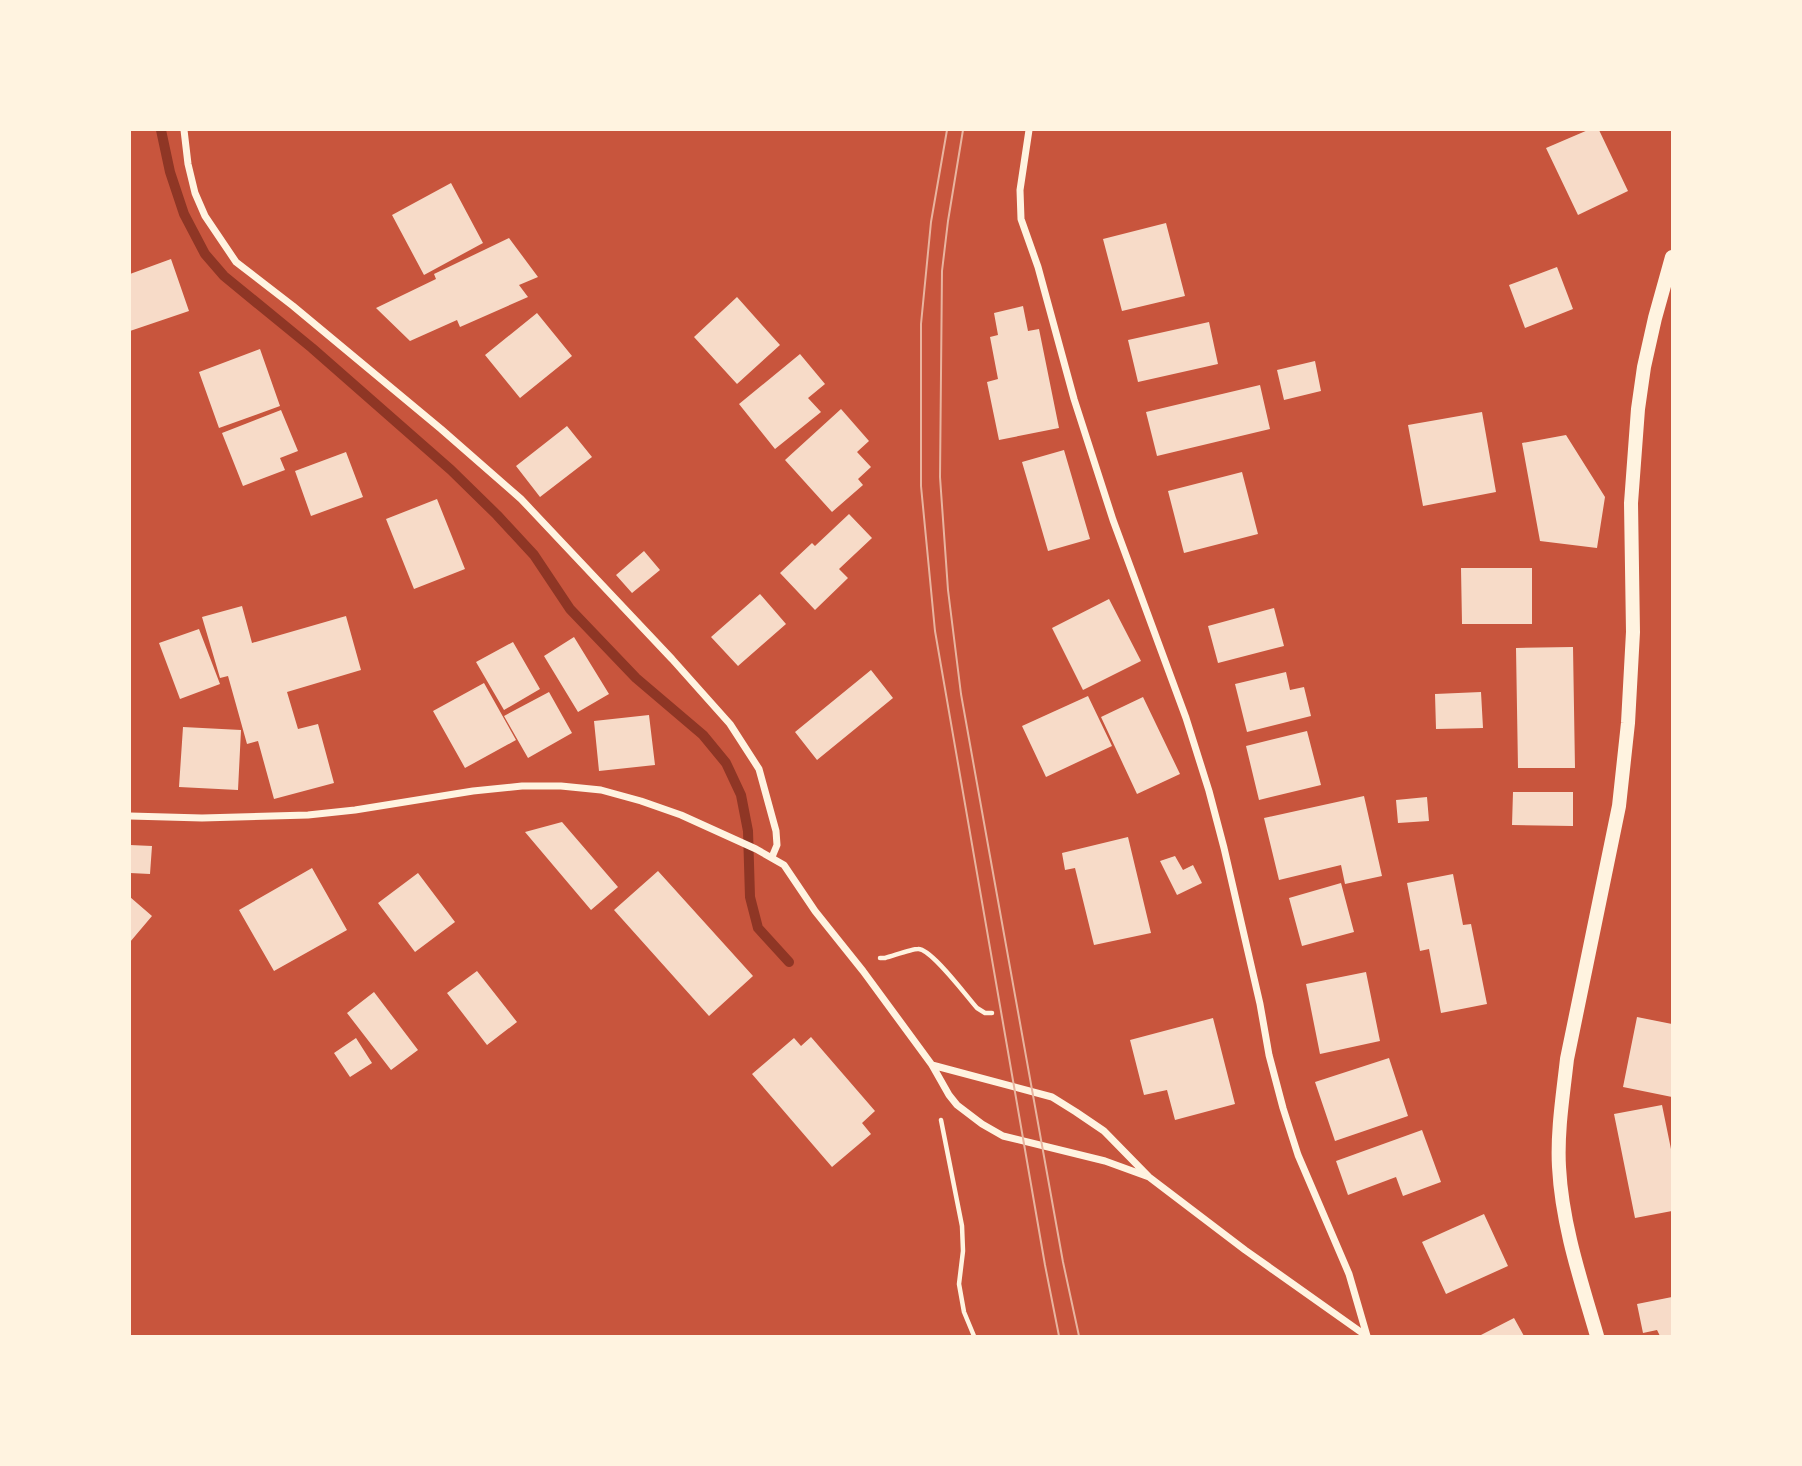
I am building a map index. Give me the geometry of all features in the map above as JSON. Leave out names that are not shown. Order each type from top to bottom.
[{"type":"main road","points":[[1597,1336],[1576,1265],[1562,1196],[1559,1165],[1562,1099],[1567,1059],[1619,806],[1628,723],[1633,632],[1630,503],[1638,409],[1644,368],[1672,257]]},
{"type":"street","points":[[184,130],[195,193],[205,216],[236,262],[304,315],[521,499],[673,659],[730,724],[759,769],[776,831],[777,845],[772,857]]},
{"type":"street","points":[[1028,130],[1020,190],[1021,219],[1038,267],[1074,399],[1113,520],[1186,718],[1209,791],[1283,1108],[1298,1155],[1349,1275],[1366,1336]]},
{"type":"street","points":[[130,816],[202,818],[308,815],[473,790],[522,786],[601,790],[681,815],[756,849],[784,865],[815,911],[932,1065],[957,1105],[1003,1136],[1105,1161],[1149,1177]]},
{"type":"street","points":[[932,1065],[1052,1097],[1104,1131],[1149,1177],[1245,1250],[1366,1336]]},
{"type":"path","points":[[855,961],[886,958],[917,948],[925,950],[977,1008],[985,1013],[992,1013]]},
{"type":"path","points":[[945,1088],[940,1116],[962,1226],[963,1251],[959,1284],[964,1312],[974,1336]]},
{"type":"building","points":[[1588,130],[1599,130],[1628,191],[1578,215],[1546,148]]},
{"type":"building","points":[[451,183],[483,243],[424,275],[392,215]]},
{"type":"building","points":[[1166,223],[1185,296],[1122,311],[1103,239]]},
{"type":"building","points":[[509,238],[538,277],[519,285],[528,297],[460,327],[457,320],[410,341],[376,308],[436,279],[434,274]]},
{"type":"building","points":[[171,259],[189,311],[130,331],[130,274]]},
{"type":"building","points":[[1557,267],[1573,309],[1525,328],[1509,285]]},
{"type":"building","points":[[737,297],[780,345],[737,384],[694,337]]},
{"type":"building","points":[[1023,306],[1028,331],[1039,329],[1059,428],[999,440],[987,382],[998,379],[990,337],[998,335],[994,313]]},
{"type":"building","points":[[537,313],[572,356],[520,398],[485,355]]},
{"type":"building","points":[[1209,322],[1218,364],[1138,382],[1128,340]]},
{"type":"building","points":[[260,349],[280,406],[219,428],[199,372]]},
{"type":"building","points":[[800,354],[825,384],[808,398],[821,412],[775,449],[739,404]]},
{"type":"building","points":[[1315,361],[1321,391],[1284,400],[1277,370]]},
{"type":"building","points":[[1260,385],[1270,429],[1157,456],[1146,412]]},
{"type":"building","points":[[841,409],[869,441],[857,452],[871,467],[858,479],[863,485],[832,512],[785,460]]},
{"type":"building","points":[[281,410],[298,451],[280,458],[285,470],[243,486],[222,433]]},
{"type":"building","points":[[1482,412],[1496,492],[1423,506],[1408,425]]},
{"type":"building","points":[[567,426],[592,457],[540,497],[516,466]]},
{"type":"building","points":[[1566,435],[1605,497],[1597,548],[1540,541],[1522,443]]},
{"type":"building","points":[[1064,450],[1090,539],[1048,551],[1022,462]]},
{"type":"building","points":[[346,452],[363,497],[311,516],[295,471]]},
{"type":"building","points":[[1242,472],[1258,534],[1184,553],[1168,491]]},
{"type":"building","points":[[437,499],[465,569],[414,589],[386,519]]},
{"type":"building","points":[[849,514],[872,538],[839,569],[848,578],[815,610],[780,573],[812,543],[815,546]]},
{"type":"building","points":[[644,551],[660,570],[632,593],[616,575]]},
{"type":"building","points":[[1461,568],[1532,568],[1532,624],[1462,624]]},
{"type":"building","points":[[760,594],[786,624],[738,666],[711,637]]},
{"type":"building","points":[[1109,599],[1141,661],[1083,690],[1052,628]]},
{"type":"building","points":[[242,606],[252,643],[346,616],[361,670],[287,692],[298,729],[318,724],[334,783],[274,799],[258,741],[247,744],[228,676],[220,678],[202,617]]},
{"type":"building","points":[[1274,608],[1284,646],[1218,663],[1208,626]]},
{"type":"building","points":[[199,629],[220,684],[180,699],[159,643]]},
{"type":"building","points":[[574,637],[609,694],[578,712],[544,656]]},
{"type":"building","points":[[513,642],[540,689],[504,710],[476,662]]},
{"type":"building","points":[[1573,647],[1575,768],[1518,768],[1516,648]]},
{"type":"building","points":[[871,670],[893,698],[817,760],[795,732]]},
{"type":"building","points":[[1286,672],[1290,690],[1304,687],[1311,716],[1247,732],[1235,684]]},
{"type":"building","points":[[484,683],[516,740],[465,768],[433,711]]},
{"type":"building","points":[[549,692],[572,733],[528,758],[504,716]]},
{"type":"building","points":[[1481,692],[1483,728],[1436,729],[1435,694]]},
{"type":"building","points":[[1088,696],[1112,746],[1046,777],[1022,726]]},
{"type":"building","points":[[1143,697],[1180,774],[1137,794],[1101,717]]},
{"type":"building","points":[[649,715],[655,765],[599,771],[594,721]]},
{"type":"building","points":[[183,727],[241,730],[238,790],[179,787]]},
{"type":"building","points":[[1307,731],[1321,785],[1259,800],[1246,746]]},
{"type":"building","points":[[1513,792],[1573,792],[1573,826],[1512,825]]},
{"type":"building","points":[[1364,796],[1382,876],[1345,884],[1341,865],[1279,880],[1264,818]]},
{"type":"building","points":[[1427,797],[1429,821],[1398,823],[1396,800]]},
{"type":"building","points":[[562,822],[618,887],[591,910],[525,832]]},
{"type":"building","points":[[1128,837],[1151,933],[1094,945],[1075,868],[1065,870],[1062,853]]},
{"type":"building","points":[[130,845],[152,846],[150,874],[130,873]]},
{"type":"building","points":[[1175,856],[1183,870],[1193,865],[1202,883],[1177,895],[1160,861]]},
{"type":"building","points":[[312,868],[347,930],[274,971],[239,910]]},
{"type":"building","points":[[658,871],[753,976],[709,1016],[614,910]]},
{"type":"building","points":[[418,873],[455,922],[415,952],[378,903]]},
{"type":"building","points":[[1453,874],[1463,925],[1471,924],[1487,1004],[1441,1013],[1429,949],[1420,951],[1407,883]]},
{"type":"building","points":[[1341,883],[1354,932],[1302,946],[1289,898]]},
{"type":"building","points":[[130,897],[152,916],[130,942]]},
{"type":"building","points":[[477,971],[517,1022],[487,1045],[447,993]]},
{"type":"building","points":[[1366,972],[1380,1041],[1320,1054],[1306,984]]},
{"type":"building","points":[[374,992],[418,1050],[391,1070],[347,1013]]},
{"type":"building","points":[[1637,1017],[1672,1024],[1672,1097],[1623,1087]]},
{"type":"building","points":[[1213,1018],[1235,1104],[1175,1120],[1167,1090],[1144,1095],[1130,1040]]},
{"type":"building","points":[[811,1037],[875,1111],[862,1123],[871,1134],[832,1167],[752,1074],[794,1038],[801,1046]]},
{"type":"building","points":[[356,1038],[372,1063],[350,1077],[334,1053]]},
{"type":"building","points":[[1389,1058],[1408,1116],[1335,1141],[1315,1082]]},
{"type":"building","points":[[1662,1105],[1672,1154],[1672,1211],[1635,1218],[1614,1114]]},
{"type":"building","points":[[1422,1130],[1441,1182],[1403,1196],[1396,1177],[1348,1195],[1336,1161]]},
{"type":"building","points":[[1484,1214],[1508,1266],[1446,1294],[1422,1242]]},
{"type":"building","points":[[1672,1297],[1672,1336],[1660,1336],[1657,1330],[1643,1333],[1637,1304]]},
{"type":"building","points":[[1514,1318],[1524,1336],[1479,1336]]},
{"type":"waterway","points":[[161,130],[170,172],[184,214],[205,254],[224,276],[312,348],[451,470],[534,555],[570,609],[636,678],[703,735],[726,763],[741,795],[748,831],[750,897],[758,928],[789,962]]},
{"type":"tram line","points":[[947,130],[931,222],[921,324],[921,486],[935,631],[1059,1336]]},
{"type":"tram line","points":[[963,130],[942,271],[940,477],[948,590],[961,694],[1063,1262],[1079,1336]]}]
